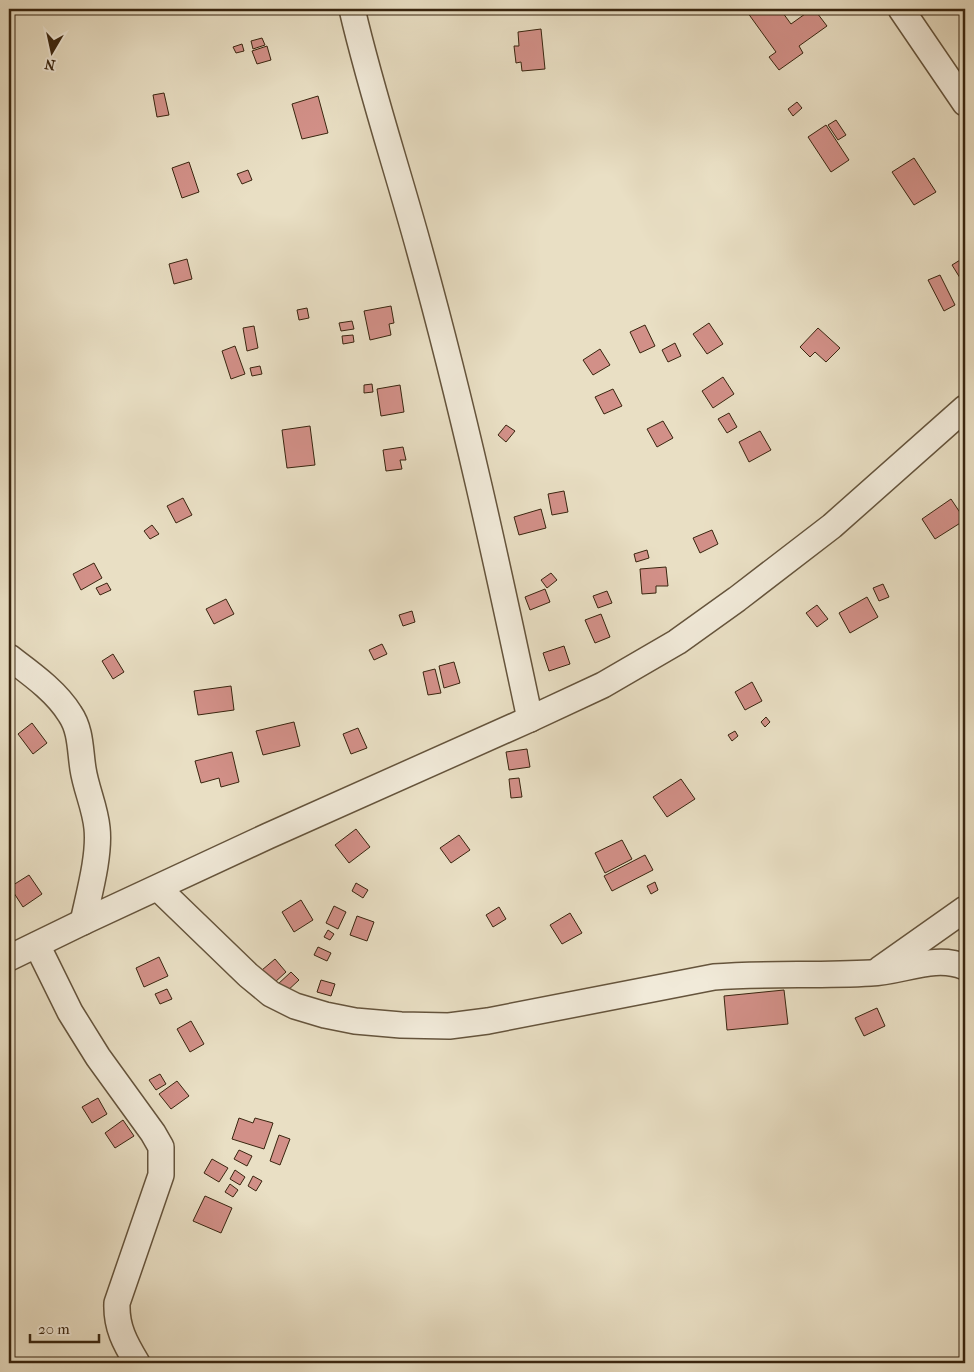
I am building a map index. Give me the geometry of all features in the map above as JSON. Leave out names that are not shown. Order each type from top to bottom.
[{"type":"street","points":[[352,9],[446,351],[493,544],[530,719]]},
{"type":"street","points":[[901,9],[965,103]]},
{"type":"street","points":[[9,958],[268,836],[603,685],[676,642],[737,599],[832,526],[965,408]]},
{"type":"street","points":[[9,658],[55,695],[70,713],[77,728],[83,769],[94,807],[98,830],[94,865],[83,922]]},
{"type":"street","points":[[158,888],[248,975],[271,994],[295,1006],[354,1021],[401,1025],[449,1026],[517,1016],[714,977],[874,973],[947,962],[965,967]]},
{"type":"street","points":[[874,973],[965,909]]},
{"type":"street","points":[[37,945],[70,1012],[93,1050],[161,1147],[161,1176],[117,1303],[118,1325],[137,1363]]},
{"type":"building","points":[[745,9],[780,9],[791,24],[814,9],[827,26],[799,46],[803,53],[779,70],[769,57],[776,52]]},
{"type":"building","points":[[541,29],[545,69],[522,71],[521,62],[516,63],[514,46],[519,46],[518,32]]},
{"type":"building","points":[[262,38],[265,45],[253,49],[251,41]]},
{"type":"building","points":[[242,44],[244,51],[236,53],[233,47]]},
{"type":"building","points":[[267,46],[271,60],[257,64],[252,51]]},
{"type":"building","points":[[164,93],[169,115],[157,117],[153,95]]},
{"type":"building","points":[[318,96],[328,133],[302,139],[292,104]]},
{"type":"building","points":[[797,102],[802,108],[793,116],[788,109]]},
{"type":"building","points":[[836,120],[846,135],[838,140],[828,125]]},
{"type":"building","points":[[826,125],[849,160],[831,172],[808,137]]},
{"type":"building","points":[[914,158],[936,192],[914,205],[892,172]]},
{"type":"building","points":[[189,162],[199,192],[182,198],[172,168]]},
{"type":"building","points":[[248,170],[252,180],[242,184],[237,174]]},
{"type":"building","points":[[965,257],[965,286],[952,265]]},
{"type":"building","points":[[187,259],[192,279],[174,284],[169,264]]},
{"type":"building","points":[[940,275],[955,305],[944,311],[928,280]]},
{"type":"building","points":[[391,306],[394,323],[389,324],[391,335],[370,340],[364,311]]},
{"type":"building","points":[[307,308],[309,318],[299,320],[297,310]]},
{"type":"building","points":[[352,321],[354,329],[341,331],[339,323]]},
{"type":"building","points":[[709,323],[723,344],[707,354],[693,334]]},
{"type":"building","points":[[645,325],[655,346],[640,353],[630,332]]},
{"type":"building","points":[[254,326],[258,348],[247,351],[243,328]]},
{"type":"building","points":[[818,328],[840,348],[826,362],[815,352],[810,357],[800,347]]},
{"type":"building","points":[[353,335],[354,342],[343,344],[342,336]]},
{"type":"building","points":[[675,343],[681,356],[668,362],[662,350]]},
{"type":"building","points":[[235,346],[245,374],[231,379],[222,351]]},
{"type":"building","points":[[600,349],[610,365],[593,375],[583,360]]},
{"type":"building","points":[[260,366],[262,374],[252,376],[250,368]]},
{"type":"building","points":[[723,377],[734,394],[713,408],[702,391]]},
{"type":"building","points":[[372,384],[373,392],[364,393],[364,385]]},
{"type":"building","points":[[400,385],[404,412],[381,416],[377,389]]},
{"type":"building","points":[[613,389],[622,406],[604,414],[595,397]]},
{"type":"building","points":[[729,413],[737,427],[727,433],[718,419]]},
{"type":"building","points":[[663,421],[673,438],[657,447],[647,429]]},
{"type":"building","points":[[506,425],[515,431],[506,442],[498,435]]},
{"type":"building","points":[[310,426],[315,465],[287,468],[282,430]]},
{"type":"building","points":[[760,431],[771,450],[749,462],[739,442]]},
{"type":"building","points":[[403,447],[406,460],[400,460],[402,469],[386,471],[383,450]]},
{"type":"building","points":[[564,491],[568,512],[552,515],[548,494]]},
{"type":"building","points":[[183,498],[192,515],[176,523],[167,506]]},
{"type":"building","points":[[951,499],[965,520],[935,539],[922,519]]},
{"type":"building","points":[[541,509],[546,528],[519,535],[514,517]]},
{"type":"building","points":[[152,525],[159,534],[150,539],[144,531]]},
{"type":"building","points":[[712,530],[718,544],[700,553],[693,538]]},
{"type":"building","points":[[647,550],[649,558],[636,562],[634,554]]},
{"type":"building","points":[[94,563],[102,578],[81,590],[73,574]]},
{"type":"building","points":[[666,567],[668,586],[656,586],[656,593],[642,594],[640,569]]},
{"type":"building","points":[[551,573],[557,580],[547,588],[541,580]]},
{"type":"building","points":[[107,583],[111,590],[100,595],[96,588]]},
{"type":"building","points":[[883,584],[889,597],[879,601],[873,588]]},
{"type":"building","points":[[545,589],[550,602],[530,610],[525,597]]},
{"type":"building","points":[[607,591],[612,603],[598,608],[593,596]]},
{"type":"building","points":[[867,597],[878,617],[850,633],[839,613]]},
{"type":"building","points":[[226,599],[234,614],[214,624],[206,609]]},
{"type":"building","points":[[817,605],[828,619],[817,627],[806,613]]},
{"type":"building","points":[[412,611],[415,622],[403,626],[399,615]]},
{"type":"building","points":[[601,614],[610,637],[595,643],[585,620]]},
{"type":"building","points":[[382,644],[387,654],[374,660],[369,650]]},
{"type":"building","points":[[564,646],[570,664],[549,671],[543,653]]},
{"type":"building","points":[[113,654],[124,672],[113,679],[102,661]]},
{"type":"building","points":[[454,662],[460,683],[444,688],[439,666]]},
{"type":"building","points":[[435,669],[441,693],[428,695],[423,672]]},
{"type":"building","points":[[752,682],[762,701],[745,710],[735,692]]},
{"type":"building","points":[[231,686],[234,710],[198,715],[194,691]]},
{"type":"building","points":[[766,717],[770,722],[765,727],[761,722]]},
{"type":"building","points":[[294,722],[300,746],[263,755],[256,731]]},
{"type":"building","points":[[32,723],[47,743],[33,754],[18,734]]},
{"type":"building","points":[[358,728],[367,748],[351,754],[343,734]]},
{"type":"building","points":[[735,731],[738,736],[732,741],[728,735]]},
{"type":"building","points":[[527,749],[530,767],[509,770],[506,752]]},
{"type":"building","points":[[232,752],[239,782],[221,787],[219,778],[201,783],[195,761]]},
{"type":"building","points":[[519,778],[522,797],[511,798],[509,779]]},
{"type":"building","points":[[681,779],[695,799],[667,817],[653,797]]},
{"type":"building","points":[[356,829],[370,847],[349,863],[335,845]]},
{"type":"building","points":[[459,835],[470,850],[451,863],[440,848]]},
{"type":"building","points":[[622,840],[632,859],[605,873],[595,853]]},
{"type":"building","points":[[645,855],[653,870],[612,891],[604,876]]},
{"type":"building","points":[[29,875],[42,894],[23,907],[10,887]]},
{"type":"building","points":[[655,882],[658,890],[651,894],[647,886]]},
{"type":"building","points":[[356,883],[368,890],[363,898],[352,891]]},
{"type":"building","points":[[301,900],[313,920],[294,932],[282,912]]},
{"type":"building","points":[[334,906],[346,912],[338,929],[326,923]]},
{"type":"building","points":[[499,907],[506,919],[493,927],[486,915]]},
{"type":"building","points":[[570,913],[582,933],[562,944],[550,925]]},
{"type":"building","points":[[357,916],[374,922],[367,941],[350,935]]},
{"type":"building","points":[[328,930],[334,934],[330,940],[324,937]]},
{"type":"building","points":[[318,947],[331,953],[327,961],[314,955]]},
{"type":"building","points":[[159,957],[168,976],[144,987],[136,968]]},
{"type":"building","points":[[275,959],[286,972],[274,983],[262,970]]},
{"type":"building","points":[[291,972],[299,980],[285,993],[277,985]]},
{"type":"building","points":[[321,980],[335,984],[331,996],[317,992]]},
{"type":"building","points":[[167,989],[172,999],[160,1004],[155,994]]},
{"type":"building","points":[[784,990],[788,1024],[727,1030],[724,996]]},
{"type":"building","points":[[877,1008],[885,1026],[864,1036],[855,1018]]},
{"type":"building","points":[[191,1021],[204,1044],[190,1052],[177,1029]]},
{"type":"building","points":[[160,1074],[166,1084],[156,1090],[149,1080]]},
{"type":"building","points":[[177,1081],[189,1096],[171,1109],[159,1094]]},
{"type":"building","points":[[98,1098],[107,1114],[92,1123],[82,1107]]},
{"type":"building","points":[[239,1118],[253,1123],[255,1118],[273,1123],[264,1149],[232,1139]]},
{"type":"building","points":[[123,1120],[134,1136],[115,1148],[105,1133]]},
{"type":"building","points":[[279,1135],[290,1139],[280,1165],[270,1161]]},
{"type":"building","points":[[239,1150],[252,1156],[247,1166],[234,1159]]},
{"type":"building","points":[[212,1159],[228,1168],[219,1182],[204,1173]]},
{"type":"building","points":[[235,1170],[245,1177],[240,1185],[230,1179]]},
{"type":"building","points":[[253,1176],[262,1181],[256,1191],[248,1186]]},
{"type":"building","points":[[230,1184],[238,1190],[233,1197],[225,1192]]},
{"type":"building","points":[[205,1196],[232,1208],[221,1233],[193,1221]]}]
